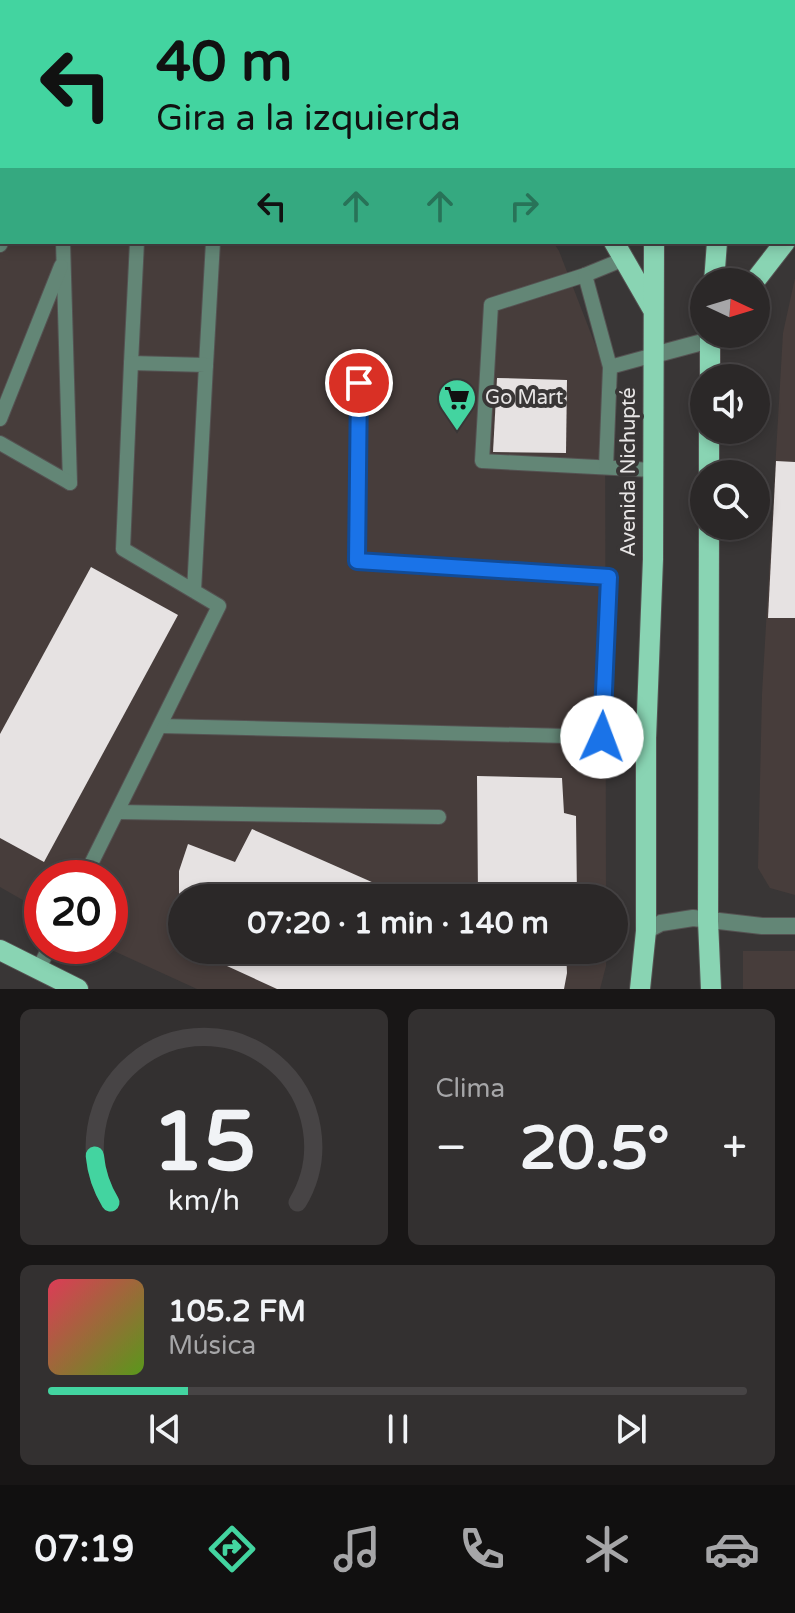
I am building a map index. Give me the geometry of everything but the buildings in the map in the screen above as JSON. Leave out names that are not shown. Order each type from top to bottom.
[{"type":"main road","name":"Avenida Nichupté","points":[[640,989],[646,931],[646,738],[653,559],[654,244]]},
{"type":"main road","points":[[715,268],[717,244]]},
{"type":"main road","points":[[765,268],[783,244]]},
{"type":"main road","points":[[619,250],[653,309]]},
{"type":"main road","points":[[709,540],[708,921],[711,989]]},
{"type":"main road","points":[[0,950],[78,989]]},
{"type":"street","points":[[654,355],[690,343]]},
{"type":"street","points":[[646,931],[677,919],[795,926]]},
{"type":"lane","points":[[0,443],[70,483],[63,244]]},
{"type":"lane","points":[[93,860],[219,606],[123,549],[137,244]]},
{"type":"lane","points":[[194,591],[213,244]]},
{"type":"lane","points":[[619,250],[585,275],[491,305],[482,461],[653,470]]},
{"type":"lane","points":[[0,419],[64,258]]},
{"type":"lane","points":[[585,275],[610,367],[606,467]]},
{"type":"lane","points":[[610,367],[654,355]]},
{"type":"lane","points":[[131,363],[206,365]]},
{"type":"lane","points":[[359,383],[357,561],[609,577],[602,737]]},
{"type":"lane","points":[[160,726],[646,738]]},
{"type":"lane","points":[[117,812],[439,817]]},
{"type":"lane","points":[[38,970],[41,964]]},
{"type":"shaded area","points":[[0,244],[554,244],[605,370],[606,884],[168,884],[168,964],[606,964],[600,989],[197,989],[128,957],[128,860],[24,860],[24,901],[0,887]]},
{"type":"shaded area","points":[[795,278],[795,895],[770,888],[758,868],[762,694],[783,333]]},
{"type":"shaded area","points":[[743,951],[795,951],[795,989],[743,989]]},
{"type":"place","name":"Go Mart","points":[[457,432]]},
{"type":"route","points":[[359,383],[357,561],[609,577],[602,737]]}]
